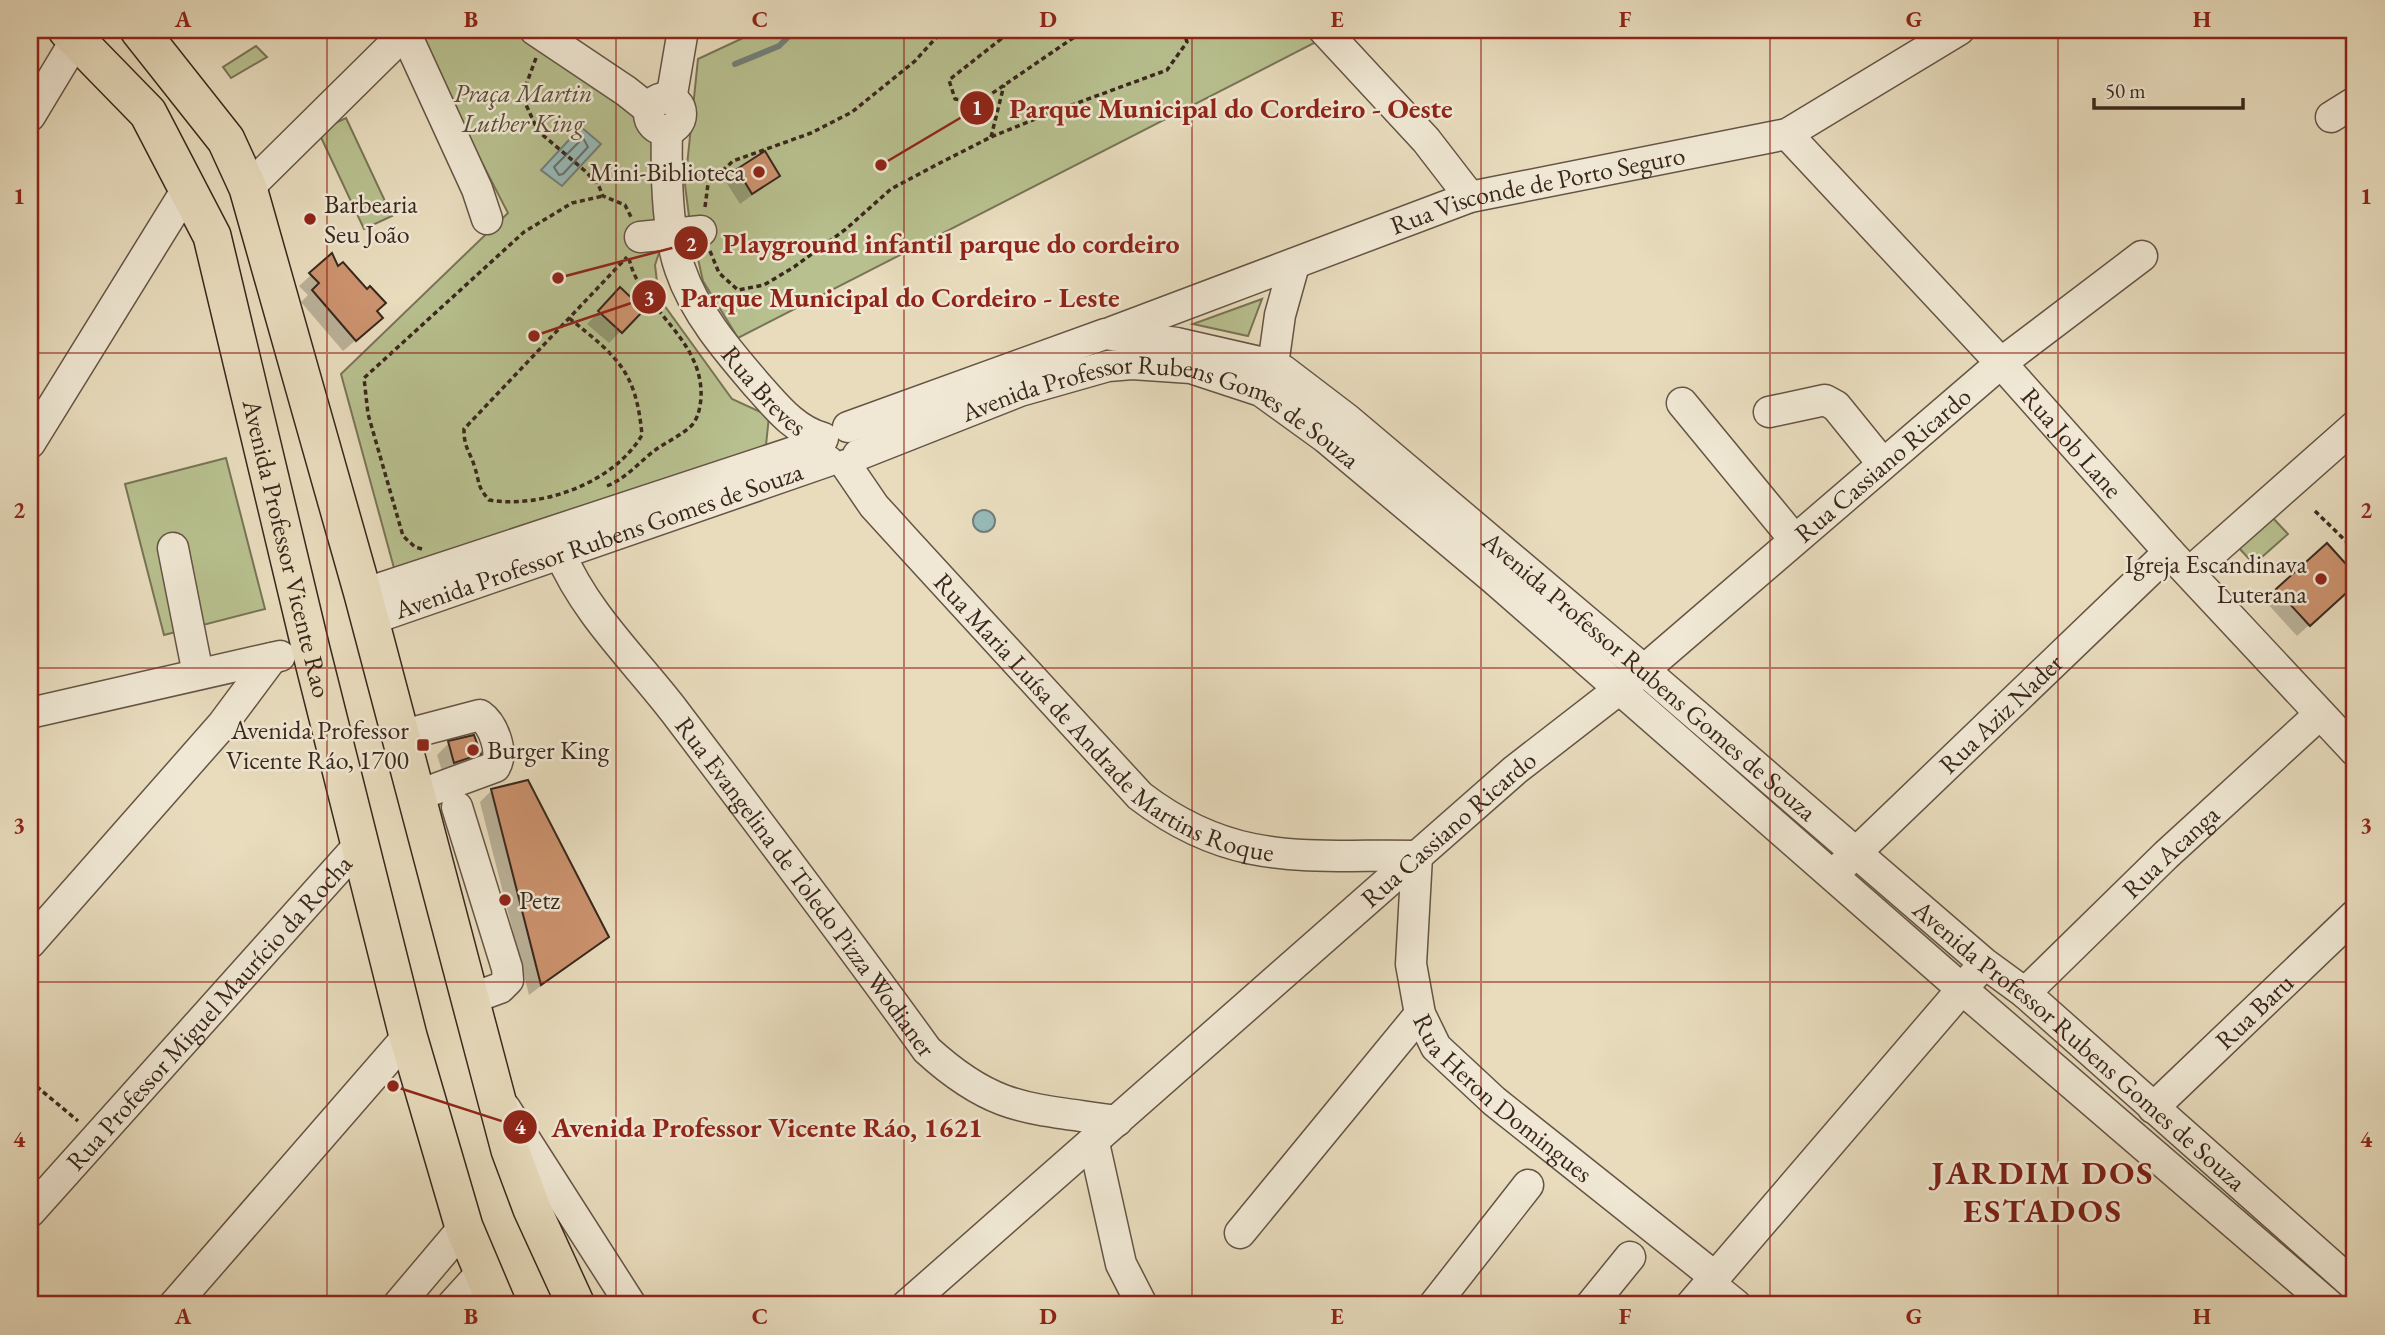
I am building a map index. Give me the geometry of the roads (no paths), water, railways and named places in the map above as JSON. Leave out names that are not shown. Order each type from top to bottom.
[{"type":"main road","points":[[139,30],[226,139],[248,188],[366,607],[510,1150],[531,1209],[576,1305]]},
{"type":"main road","name":"Avenida Professor Vicente Rao","points":[[72,34],[148,113],[189,186],[212,236],[311,650],[408,1036],[464,1227],[497,1305]]},
{"type":"street","name":"Rua Breves","points":[[683,30],[663,113],[687,232],[679,267],[710,325],[746,372],[797,427],[837,448]]},
{"type":"street","points":[[1324,30],[1426,140],[1470,197]]},
{"type":"street","name":"Rua Visconde de Porto Seguro","points":[[1105,334],[1470,197],[1787,134],[1959,30]]},
{"type":"street","points":[[248,188],[406,31],[477,189],[487,219]]},
{"type":"street","points":[[541,33],[663,113]]},
{"type":"street","points":[[30,116],[72,34]]},
{"type":"street","name":"Rua Job Lane","points":[[1787,134],[2001,363],[2355,751]]},
{"type":"street","points":[[30,443],[189,186]]},
{"type":"street","points":[[640,237],[687,232]]},
{"type":"street","name":"Rua Cassiano Ricardo","points":[[907,1305],[1516,771],[1644,670],[2001,363],[2142,256]]},
{"type":"street","points":[[1273,365],[1280,315],[1294,265]]},
{"type":"street","name":"Avenida Professor Rubens Gomes de Souza","points":[[366,607],[560,553],[837,448],[1105,334],[1177,343],[1273,365],[1304,403],[1644,670],[1984,963],[2025,993],[2355,1286]]},
{"type":"street","name":"Avenida Professor Rubens Gomes de Souza","points":[[366,607],[837,448],[1108,366],[1132,364],[1191,368],[1304,403]]},
{"type":"street","points":[[1769,412],[1825,400],[1836,405],[1882,464]]},
{"type":"street","points":[[1682,403],[1794,539]]},
{"type":"street","name":"Rua Aziz Nader","points":[[1832,874],[2180,562],[2355,426]]},
{"type":"street","name":"Avenida Professor Rubens Gomes de Souza","points":[[1336,429],[1494,579],[1618,689],[2329,1305]]},
{"type":"street","name":"Rua Maria Luísa de Andrade Martins Roque","points":[[837,448],[874,506],[1140,796],[1161,812],[1193,830],[1242,849],[1302,856],[1417,856]]},
{"type":"street","points":[[173,548],[198,674]]},
{"type":"street","name":"Rua Evangelina de Toledo Pizza Wodianer","points":[[560,553],[568,573],[591,607],[691,734],[926,1050],[957,1077],[1011,1105],[1117,1121]]},
{"type":"street","points":[[30,713],[311,650]]},
{"type":"street","points":[[30,943],[222,725],[272,658]]},
{"type":"street","name":"Rua Acanga","points":[[2025,993],[2166,855],[2320,714]]},
{"type":"street","points":[[400,736],[480,715],[489,722],[499,753],[495,767],[416,796]]},
{"type":"street","points":[[457,807],[503,955],[508,980],[500,988],[470,999]]},
{"type":"street","name":"Rua Professor Miguel Maurício da Rocha","points":[[30,1212],[360,844]]},
{"type":"street","name":"Rua Heron Domingues","points":[[1417,856],[1410,937],[1415,993],[1420,1014],[1436,1047],[1471,1082],[1629,1212],[1705,1289],[1736,1305]]},
{"type":"street","name":"Rua Baru","points":[[2153,1108],[2355,915]]},
{"type":"street","points":[[1705,1289],[1984,963]]},
{"type":"street","points":[[1240,1233],[1420,1014]]},
{"type":"street","points":[[174,1305],[408,1036]]},
{"type":"street","points":[[496,1095],[631,1305]]},
{"type":"street","points":[[1094,1143],[1121,1264],[1142,1305]]},
{"type":"street","points":[[1434,1305],[1528,1185]]},
{"type":"street","points":[[398,1305],[464,1227]]},
{"type":"street","points":[[2289,1268],[2309,1246]]},
{"type":"street","points":[[1591,1305],[1630,1257]]},
{"type":"street","points":[[452,1305],[483,1271]]},
{"type":"water","points":[[581,127],[601,144],[562,186],[541,170]]},
{"type":"water","points":[[984,510],[992,513],[995,521],[992,529],[984,532],[976,529],[973,521],[976,513]]},
{"type":"waterway","points":[[735,64],[779,46],[795,30]]},
{"type":"place","name":"Parque Municipal do Cordeiro - Oeste","points":[[881,165]]},
{"type":"place","name":"Mini-Biblioteca","points":[[759,172]]},
{"type":"place","name":"Barbearia Seu João","points":[[310,219]]},
{"type":"place","name":"Playground infantil parque do cordeiro","points":[[558,278]]},
{"type":"place","name":"Parque Municipal do Cordeiro - Leste","points":[[534,336]]},
{"type":"place","name":"Igreja Escandinava Luterana","points":[[2321,579]]},
{"type":"place","name":"Avenida Professor Vicente Ráo, 1700","points":[[423,745]]},
{"type":"place","name":"Burger King","points":[[473,750]]},
{"type":"place","name":"Petz","points":[[505,900]]},
{"type":"place","name":"Avenida Professor Vicente Ráo, 1621","points":[[393,1086]]},
{"type":"district","name":"JARDIM DOS ESTADOS","points":[[2043,1191]]},
{"type":"park label","name":"Praça Martin Luther King","points":[[523,108]]}]
